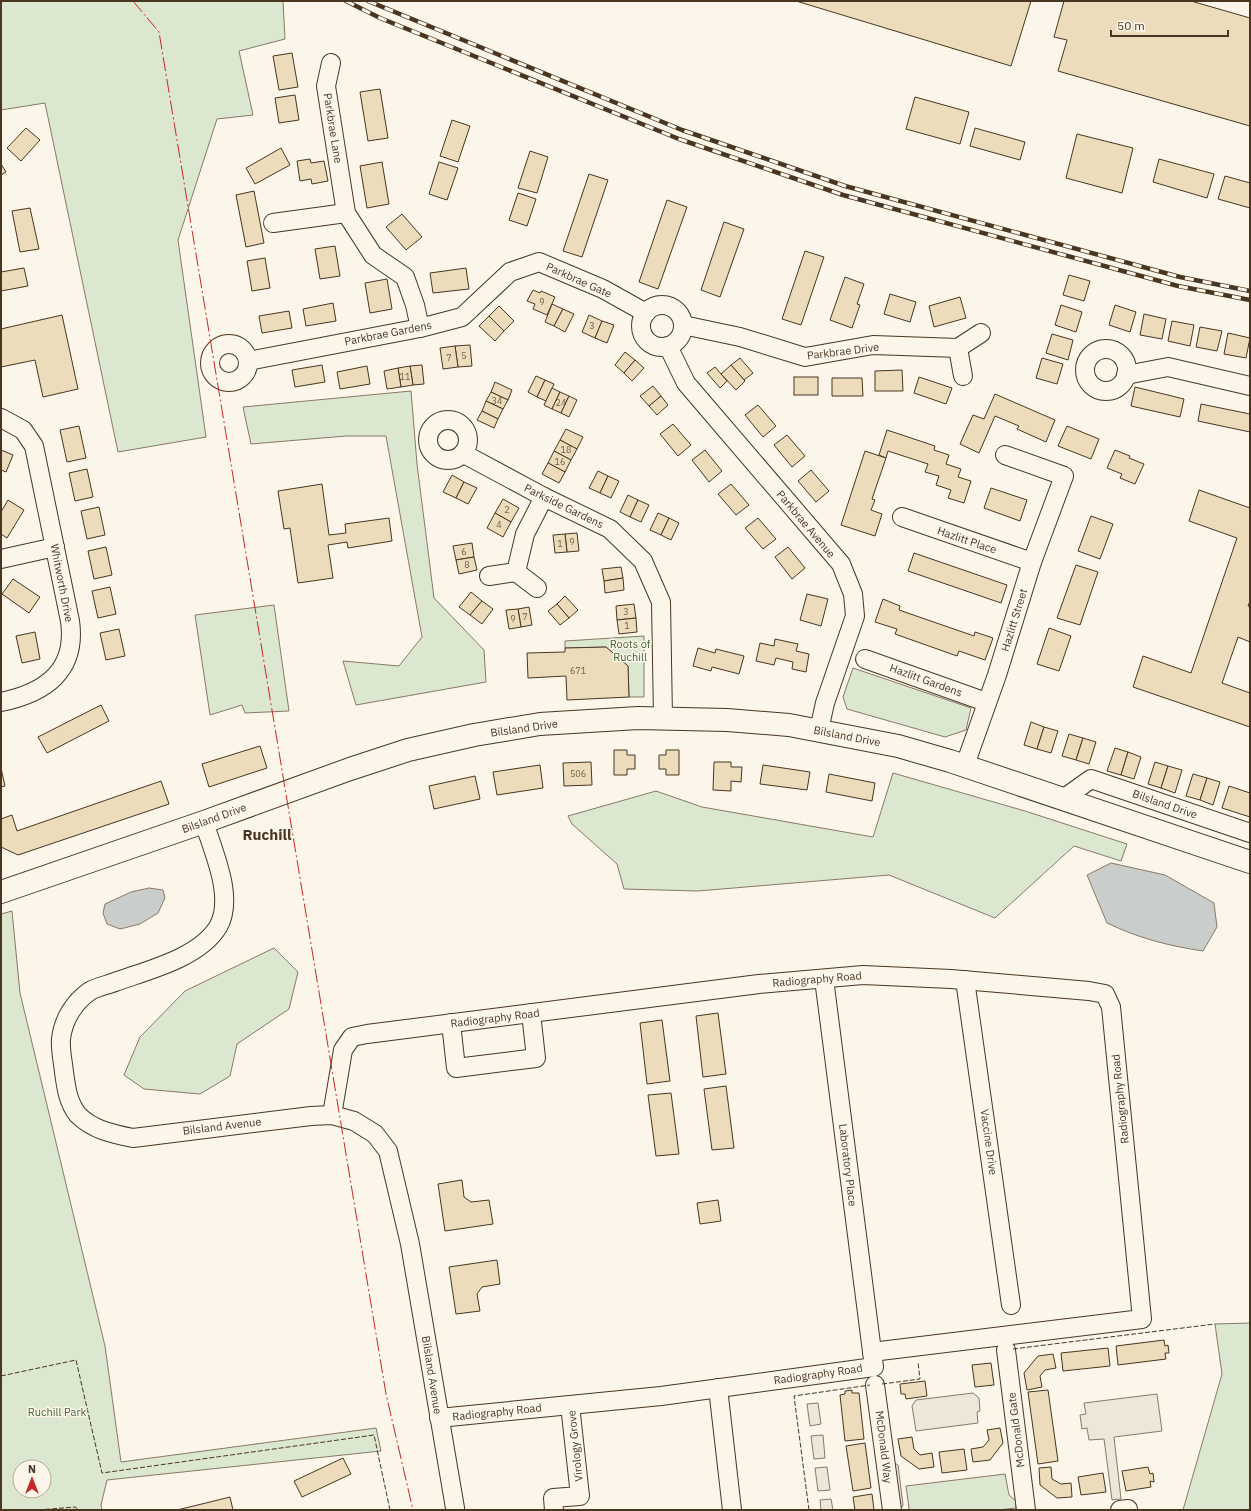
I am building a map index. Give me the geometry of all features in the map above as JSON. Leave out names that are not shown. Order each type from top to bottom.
[{"type":"main road","name":"Bilsland Drive","points":[[1,892],[204,822],[384,757],[474,735],[551,723],[613,718],[749,721],[819,730],[898,746],[965,766],[1250,862]]},
{"type":"street","name":"Parkbrae Lane","points":[[331,63],[326,86],[346,213]]},
{"type":"street","points":[[273,223],[346,213],[373,256],[405,277],[415,305],[420,328]]},
{"type":"street","name":"Parkbrae Gate","points":[[510,272],[539,262],[603,289],[646,313]]},
{"type":"street","name":"Parkbrae Gardens","points":[[248,361],[420,328],[462,317],[510,272]]},
{"type":"street","points":[[665,305],[678,312],[683,325],[679,338],[668,346],[655,346],[645,338],[641,325],[646,313],[658,306],[665,305]]},
{"type":"street","name":"Parkbrae Drive","points":[[683,325],[740,337],[805,356],[873,345],[958,348]]},
{"type":"street","points":[[963,376],[958,348],[981,333]]},
{"type":"street","name":"Parkbrae Avenue","points":[[668,346],[686,383],[840,564],[853,594],[855,616],[825,704],[819,730]]},
{"type":"street","points":[[1126,374],[1168,367],[1250,386]]},
{"type":"street","name":"Whitworth Drive","points":[[1,418],[23,430],[34,446],[71,626],[72,638],[69,654],[58,673],[42,688],[28,695],[1,702]]},
{"type":"street","name":"Parkside Gardens","points":[[464,454],[544,497],[610,529],[643,561],[661,602],[663,718]]},
{"type":"street","name":"Hazlitt Street","points":[[965,766],[986,702],[997,675],[1032,562],[1064,476],[1005,455]]},
{"type":"street","points":[[516,572],[525,534],[544,497]]},
{"type":"street","name":"Hazlitt Place","points":[[902,517],[1032,562]]},
{"type":"street","points":[[1,559],[55,547]]},
{"type":"street","points":[[489,576],[516,572],[538,588]]},
{"type":"street","name":"Hazlitt Gardens","points":[[865,659],[986,702]]},
{"type":"street","name":"Bilsland Drive","points":[[1063,799],[1091,779],[1250,833]]},
{"type":"street","name":"Bilsland Avenue","points":[[204,822],[224,886],[225,906],[218,927],[195,951],[175,961],[91,990],[77,1002],[65,1023],[61,1040],[67,1093],[78,1114],[94,1127],[111,1134],[133,1138],[311,1116],[332,1115],[354,1121],[375,1134],[388,1151],[410,1244],[455,1508]]},
{"type":"street","name":"Radiography Road","points":[[332,1115],[343,1050],[352,1037],[451,1023],[759,984],[863,975],[965,980],[1089,990],[1105,994],[1111,1007],[1142,1320],[872,1352],[874,1367],[718,1388],[439,1418]]},
{"type":"street","name":"Laboratory Place","points":[[824,978],[872,1352]]},
{"type":"street","name":"Vaccine Drive","points":[[965,980],[1011,1305]]},
{"type":"street","points":[[451,1023],[456,1068],[522,1060],[536,1058],[531,1013]]},
{"type":"street","name":"McDonald Gate","points":[[1006,1350],[1026,1510]]},
{"type":"street","name":"McDonald Way","points":[[875,1385],[892,1510]]},
{"type":"street","points":[[718,1388],[732,1510]]},
{"type":"street","name":"Virology Grove","points":[[554,1510],[553,1498],[580,1496],[570,1405]]},
{"type":"green space","points":[[1,1],[283,1],[285,39],[239,51],[253,115],[217,119],[178,240],[206,437],[118,452],[45,103],[1,110]]},
{"type":"green space","points":[[411,391],[417,464],[434,598],[484,650],[486,682],[356,705],[343,661],[399,666],[422,637],[386,436],[346,436],[251,444],[243,407]]},
{"type":"green space","points":[[274,605],[289,711],[245,713],[242,705],[210,715],[195,615]]},
{"type":"green space","name":"Roots of Ruchill","points":[[644,636],[644,697],[629,697],[628,666],[606,647],[565,648],[565,641]]},
{"type":"green space","points":[[853,668],[971,708],[966,730],[945,737],[847,709],[843,697]]},
{"type":"green space","points":[[893,773],[1025,811],[1127,844],[1121,861],[1074,846],[995,918],[889,875],[698,891],[624,889],[617,864],[572,824],[568,816],[656,791],[702,807],[873,837]]},
{"type":"green space","name":"Ruchill Park","points":[[12,911],[20,993],[105,1346],[121,1462],[376,1428],[381,1451],[107,1480],[101,1505],[102,1510],[1,1510],[1,914]]},
{"type":"green space","points":[[274,948],[298,972],[289,1009],[237,1044],[230,1076],[200,1094],[144,1089],[124,1075],[140,1037],[185,991]]},
{"type":"green space","points":[[1250,1323],[1250,1510],[1183,1510],[1222,1374],[1215,1324]]},
{"type":"green space","points":[[1005,1474],[1009,1495],[1016,1501],[1016,1508],[998,1510],[908,1510],[906,1486]]},
{"type":"shaded area","points":[[1111,863],[1165,875],[1214,903],[1217,927],[1203,951],[1154,941],[1107,923],[1087,875]]},
{"type":"shaded area","points":[[149,888],[163,890],[165,898],[158,913],[140,924],[120,929],[107,924],[103,913],[105,904],[131,892]]},
{"type":"shaded area","points":[[973,1393],[979,1398],[980,1411],[977,1412],[978,1423],[916,1431],[912,1406],[916,1400]]},
{"type":"shaded area","points":[[1157,1394],[1162,1431],[1114,1437],[1121,1499],[1112,1500],[1104,1439],[1089,1440],[1087,1428],[1082,1429],[1080,1415],[1086,1414],[1084,1403]]},
{"type":"shaded area","points":[[818,1403],[821,1424],[810,1426],[807,1404]]},
{"type":"shaded area","points":[[823,1435],[825,1458],[814,1459],[811,1436]]},
{"type":"shaded area","points":[[891,1461],[898,1465],[903,1505],[900,1510]]},
{"type":"shaded area","points":[[827,1467],[830,1490],[818,1491],[815,1468]]},
{"type":"shaded area","points":[[831,1499],[833,1510],[821,1510],[820,1500]]},
{"type":"building","points":[[796,1],[1031,1],[1011,66]]},
{"type":"building","points":[[1064,1],[1191,1],[1250,18],[1250,126],[1058,71],[1067,40],[1054,37]]},
{"type":"building","points":[[292,53],[298,87],[279,90],[273,56]]},
{"type":"building","points":[[380,89],[388,138],[368,141],[360,92]]},
{"type":"building","points":[[295,95],[299,120],[279,123],[275,98]]},
{"type":"building","points":[[915,97],[969,112],[960,144],[906,129]]},
{"type":"building","points":[[452,120],[470,126],[458,162],[440,156]]},
{"type":"building","points":[[26,128],[40,140],[21,161],[7,148]]},
{"type":"building","points":[[975,128],[1025,142],[1020,160],[970,146]]},
{"type":"building","points":[[1077,134],[1133,148],[1122,193],[1066,178]]},
{"type":"building","points":[[281,148],[290,165],[255,184],[246,168]]},
{"type":"building","points":[[530,151],[548,157],[537,193],[518,188]]},
{"type":"building","points":[[310,159],[311,163],[324,161],[328,181],[312,184],[311,179],[300,181],[297,161]]},
{"type":"building","points":[[1159,159],[1214,174],[1207,198],[1153,182]]},
{"type":"building","points":[[382,162],[389,204],[367,208],[360,166]]},
{"type":"building","points":[[439,162],[458,168],[447,200],[429,194]]},
{"type":"building","points":[[1,164],[6,172],[1,175]]},
{"type":"building","points":[[589,174],[608,180],[582,257],[563,251]]},
{"type":"building","points":[[1225,176],[1250,183],[1250,208],[1218,199]]},
{"type":"building","points":[[254,191],[264,243],[246,247],[236,195]]},
{"type":"building","points":[[518,193],[536,199],[527,226],[509,220]]},
{"type":"building","points":[[667,200],[687,207],[658,289],[639,282]]},
{"type":"building","points":[[30,208],[39,249],[20,252],[12,211]]},
{"type":"building","points":[[402,214],[422,237],[406,250],[386,227]]},
{"type":"building","points":[[724,222],[744,229],[720,297],[701,290]]},
{"type":"building","points":[[335,246],[340,276],[320,279],[315,249]]},
{"type":"building","points":[[805,251],[824,257],[801,325],[782,319]]},
{"type":"building","points":[[265,258],[270,288],[252,291],[247,261]]},
{"type":"building","points":[[24,268],[28,286],[1,291],[1,272]]},
{"type":"building","points":[[466,268],[469,289],[433,293],[430,273]]},
{"type":"building","points":[[1069,275],[1090,281],[1084,301],[1063,295]]},
{"type":"building","points":[[845,277],[864,284],[857,304],[860,305],[852,328],[830,320]]},
{"type":"building","points":[[387,279],[392,309],[370,313],[365,283]]},
{"type":"building","points":[[533,290],[540,293],[541,291],[555,297],[547,315],[533,309],[535,304],[527,301]]},
{"type":"building","points":[[890,294],[916,302],[910,322],[884,314]]},
{"type":"building","points":[[960,297],[966,318],[934,327],[929,306]]},
{"type":"building","points":[[333,303],[336,321],[306,326],[303,309]]},
{"type":"building","points":[[552,304],[563,309],[554,326],[545,322]]},
{"type":"building","points":[[1061,305],[1082,312],[1076,332],[1055,325]]},
{"type":"building","points":[[1115,305],[1136,312],[1130,332],[1109,325]]},
{"type":"building","points":[[499,306],[514,321],[504,331],[489,316]]},
{"type":"building","points":[[563,309],[574,314],[565,332],[554,326]]},
{"type":"building","points":[[289,311],[292,328],[262,333],[259,316]]},
{"type":"building","points":[[1144,314],[1166,319],[1162,339],[1140,335]]},
{"type":"building","points":[[62,315],[78,389],[43,397],[35,360],[1,367],[1,329]]},
{"type":"building","points":[[589,315],[602,321],[595,338],[582,332]]},
{"type":"building","points":[[489,316],[504,331],[495,341],[479,326]]},
{"type":"building","points":[[602,321],[614,325],[607,343],[595,338]]},
{"type":"building","points":[[1172,321],[1194,325],[1190,346],[1168,341]]},
{"type":"building","points":[[1200,327],[1222,331],[1217,351],[1196,347]]},
{"type":"building","points":[[1228,333],[1250,338],[1246,358],[1224,354]]},
{"type":"building","points":[[1052,334],[1073,340],[1068,360],[1046,353]]},
{"type":"building","points":[[470,345],[472,366],[458,367],[455,346]]},
{"type":"building","points":[[455,346],[458,367],[443,369],[440,348]]},
{"type":"building","points":[[625,352],[635,360],[624,373],[615,365]]},
{"type":"building","points":[[740,358],[753,373],[744,380],[731,365]]},
{"type":"building","points":[[1042,358],[1063,364],[1057,384],[1036,378]]},
{"type":"building","points":[[635,360],[644,368],[632,381],[624,373]]},
{"type":"building","points":[[322,365],[325,382],[295,387],[292,370]]},
{"type":"building","points":[[422,365],[424,384],[413,385],[410,366]]},
{"type":"building","points":[[731,365],[745,381],[736,390],[721,374]]},
{"type":"building","points":[[367,366],[370,384],[340,389],[337,372]]},
{"type":"building","points":[[410,366],[413,385],[401,387],[398,368]]},
{"type":"building","points":[[715,367],[727,381],[720,388],[707,373]]},
{"type":"building","points":[[398,368],[401,387],[387,389],[384,371]]},
{"type":"building","points":[[902,370],[903,391],[875,391],[875,371]]},
{"type":"building","points":[[536,376],[545,380],[537,397],[528,392]]},
{"type":"building","points":[[794,377],[818,377],[818,395],[794,395]]},
{"type":"building","points":[[919,377],[952,388],[946,404],[914,393]]},
{"type":"building","points":[[832,378],[862,378],[863,396],[832,396]]},
{"type":"building","points":[[545,380],[554,384],[546,401],[537,397]]},
{"type":"building","points":[[495,382],[512,390],[508,400],[491,392]]},
{"type":"building","points":[[653,386],[661,396],[649,406],[640,396]]},
{"type":"building","points":[[1135,387],[1184,399],[1180,417],[1131,406]]},
{"type":"building","points":[[552,388],[560,392],[552,409],[544,405]]},
{"type":"building","points":[[491,392],[508,400],[503,409],[486,401]]},
{"type":"building","points":[[560,392],[569,396],[561,413],[552,409]]},
{"type":"building","points":[[995,394],[1055,420],[1046,442],[1017,429],[1019,426],[995,416],[979,453],[960,444],[973,415],[984,419]]},
{"type":"building","points":[[569,396],[577,400],[569,417],[561,413]]},
{"type":"building","points":[[661,396],[668,405],[657,415],[649,406]]},
{"type":"building","points":[[486,401],[503,409],[498,419],[482,411]]},
{"type":"building","points":[[1201,404],[1250,414],[1250,432],[1198,421]]},
{"type":"building","points":[[758,405],[776,426],[763,437],[745,415]]},
{"type":"building","points":[[482,411],[498,419],[494,428],[477,420]]},
{"type":"building","points":[[673,424],[691,445],[678,456],[660,434]]},
{"type":"building","points":[[79,426],[86,458],[67,462],[60,430]]},
{"type":"building","points":[[1067,426],[1099,439],[1091,459],[1058,446]]},
{"type":"building","points":[[566,429],[583,437],[577,449],[560,440]]},
{"type":"building","points":[[887,430],[935,446],[934,450],[949,455],[946,464],[961,469],[958,477],[971,481],[964,503],[948,498],[951,490],[936,485],[939,476],[925,472],[928,464],[888,451],[886,458],[879,455]]},
{"type":"building","points":[[787,435],[805,456],[792,467],[774,445]]},
{"type":"building","points":[[560,440],[577,449],[571,460],[554,451]]},
{"type":"building","points":[[1,450],[13,455],[6,472],[1,470]]},
{"type":"building","points":[[705,450],[722,471],[709,482],[692,460]]},
{"type":"building","points":[[1115,450],[1144,464],[1135,484],[1120,478],[1122,474],[1107,468]]},
{"type":"building","points":[[554,451],[571,460],[565,472],[548,463]]},
{"type":"building","points":[[865,451],[886,458],[872,499],[875,500],[871,510],[882,514],[875,536],[841,525]]},
{"type":"building","points":[[548,463],[565,472],[559,483],[542,474]]},
{"type":"building","points":[[87,469],[93,497],[75,501],[69,473]]},
{"type":"building","points":[[811,470],[829,491],[816,502],[798,481]]},
{"type":"building","points":[[598,471],[608,476],[600,493],[589,488]]},
{"type":"building","points":[[452,475],[464,482],[456,498],[443,492]]},
{"type":"building","points":[[608,476],[619,481],[611,498],[600,493]]},
{"type":"building","points":[[464,482],[477,488],[468,504],[456,498]]},
{"type":"building","points":[[322,484],[329,535],[346,533],[345,524],[389,518],[392,541],[348,548],[347,542],[328,545],[333,578],[298,583],[290,528],[284,529],[278,491]]},
{"type":"building","points":[[731,484],[749,505],[736,515],[718,494]]},
{"type":"building","points":[[991,488],[1027,500],[1020,521],[984,508]]},
{"type":"building","points":[[1199,490],[1250,508],[1250,601],[1248,606],[1250,607],[1250,642],[1238,637],[1222,683],[1250,693],[1250,727],[1133,687],[1143,656],[1191,673],[1237,538],[1189,521]]},
{"type":"building","points":[[628,495],[638,500],[630,517],[620,512]]},
{"type":"building","points":[[503,499],[519,508],[511,522],[495,513]]},
{"type":"building","points":[[8,500],[24,510],[7,538],[1,534],[1,512]]},
{"type":"building","points":[[638,500],[649,505],[641,522],[630,517]]},
{"type":"building","points":[[99,507],[105,535],[87,539],[81,511]]},
{"type":"building","points":[[495,513],[511,522],[503,537],[487,528]]},
{"type":"building","points":[[658,513],[669,518],[661,535],[650,530]]},
{"type":"building","points":[[1091,516],[1113,524],[1100,559],[1078,551]]},
{"type":"building","points":[[669,518],[679,523],[671,540],[661,535]]},
{"type":"building","points":[[758,518],[776,539],[763,549],[745,528]]},
{"type":"building","points":[[577,533],[579,551],[567,552],[565,534]]},
{"type":"building","points":[[565,534],[567,552],[555,553],[553,535]]},
{"type":"building","points":[[472,543],[474,557],[456,560],[453,546]]},
{"type":"building","points":[[106,547],[112,575],[94,579],[88,551]]},
{"type":"building","points":[[788,547],[805,568],[792,579],[775,557]]},
{"type":"building","points":[[914,553],[1007,585],[1001,603],[908,571]]},
{"type":"building","points":[[474,557],[477,570],[459,574],[456,560]]},
{"type":"building","points":[[1076,565],[1098,572],[1080,625],[1057,618]]},
{"type":"building","points":[[621,567],[623,578],[604,581],[602,569]]},
{"type":"building","points":[[623,578],[624,590],[605,593],[604,581]]},
{"type":"building","points":[[13,579],[40,597],[29,613],[2,594]]},
{"type":"building","points":[[110,587],[116,614],[98,618],[92,591]]},
{"type":"building","points":[[471,592],[482,601],[470,615],[459,607]]},
{"type":"building","points":[[807,594],[828,599],[821,626],[800,620]]},
{"type":"building","points":[[565,596],[578,610],[569,618],[557,604]]},
{"type":"building","points":[[883,599],[900,606],[899,610],[974,636],[975,632],[993,638],[985,660],[959,651],[957,656],[895,634],[897,629],[875,622]]},
{"type":"building","points":[[482,601],[493,609],[482,624],[470,615]]},
{"type":"building","points":[[557,604],[569,618],[560,625],[548,611]]},
{"type":"building","points":[[634,604],[636,618],[617,620],[616,606]]},
{"type":"building","points":[[529,607],[532,625],[521,627],[518,609]]},
{"type":"building","points":[[518,609],[521,627],[509,629],[506,610]]},
{"type":"building","points":[[636,618],[637,632],[619,634],[617,620]]},
{"type":"building","points":[[1049,628],[1071,636],[1059,671],[1037,664]]},
{"type":"building","points":[[119,629],[125,656],[106,660],[100,633]]},
{"type":"building","points":[[35,632],[40,659],[22,663],[16,636]]},
{"type":"building","points":[[775,639],[798,644],[796,651],[809,654],[806,672],[792,669],[793,662],[776,658],[774,665],[756,661],[760,643],[774,646]]},
{"type":"building","points":[[606,647],[628,666],[629,697],[567,700],[566,676],[528,678],[527,653],[565,652],[565,648]]},
{"type":"building","points":[[698,648],[715,653],[716,649],[744,656],[739,674],[712,667],[711,671],[693,666]]},
{"type":"building","points":[[101,705],[109,721],[47,753],[38,737]]},
{"type":"building","points":[[1031,722],[1044,727],[1037,749],[1024,745]]},
{"type":"building","points":[[1044,727],[1058,731],[1051,753],[1037,749]]},
{"type":"building","points":[[1069,734],[1083,738],[1076,760],[1062,756]]},
{"type":"building","points":[[1083,738],[1096,742],[1089,764],[1076,760]]},
{"type":"building","points":[[260,746],[267,768],[209,787],[202,764]]},
{"type":"building","points":[[1115,748],[1128,752],[1121,775],[1107,771]]},
{"type":"building","points":[[614,750],[627,750],[627,755],[635,755],[635,769],[627,769],[627,775],[614,775]]},
{"type":"building","points":[[666,750],[679,750],[679,775],[666,775],[666,769],[659,769],[659,755],[666,755]]},
{"type":"building","points":[[1128,752],[1141,757],[1134,779],[1121,775]]},
{"type":"building","points":[[591,762],[592,785],[564,786],[563,763]]},
{"type":"building","points":[[714,762],[731,762],[731,767],[742,767],[741,782],[731,781],[731,791],[713,790]]},
{"type":"building","points":[[1155,762],[1168,766],[1161,788],[1148,784]]},
{"type":"building","points":[[540,765],[543,788],[497,795],[493,772]]},
{"type":"building","points":[[763,765],[810,772],[807,790],[760,784]]},
{"type":"building","points":[[1168,766],[1182,770],[1175,793],[1161,788]]},
{"type":"building","points":[[1,768],[5,786],[1,787]]},
{"type":"building","points":[[829,774],[875,783],[872,801],[826,792]]},
{"type":"building","points":[[1193,774],[1207,778],[1200,800],[1186,796]]},
{"type":"building","points":[[475,776],[480,799],[434,809],[429,786]]},
{"type":"building","points":[[1207,778],[1220,782],[1213,805],[1200,800]]},
{"type":"building","points":[[161,781],[169,804],[18,855],[1,847],[1,819],[12,815],[17,831]]},
{"type":"building","points":[[1229,786],[1250,793],[1250,817],[1222,808]]},
{"type":"building","points":[[718,1013],[726,1074],[703,1077],[696,1016]]},
{"type":"building","points":[[662,1020],[670,1081],[647,1084],[640,1023]]},
{"type":"building","points":[[726,1086],[734,1148],[712,1150],[704,1089]]},
{"type":"building","points":[[671,1093],[679,1154],[656,1156],[648,1095]]},
{"type":"building","points":[[462,1180],[464,1197],[471,1202],[489,1200],[493,1224],[445,1231],[438,1184]]},
{"type":"building","points":[[718,1200],[721,1221],[700,1224],[697,1203]]},
{"type":"building","points":[[497,1260],[500,1284],[482,1287],[477,1294],[480,1311],[456,1314],[449,1267]]},
{"type":"building","points":[[1164,1340],[1165,1346],[1168,1345],[1169,1353],[1165,1353],[1166,1359],[1118,1365],[1116,1346]]},
{"type":"building","points":[[1108,1348],[1110,1366],[1063,1371],[1061,1353]]},
{"type":"building","points":[[1053,1354],[1056,1368],[1045,1370],[1040,1376],[1042,1387],[1027,1390],[1024,1373],[1038,1356]]},
{"type":"building","points":[[991,1363],[994,1385],[975,1387],[972,1365]]},
{"type":"building","points":[[925,1381],[927,1396],[906,1399],[905,1394],[901,1394],[900,1384]]},
{"type":"building","points":[[852,1390],[852,1393],[859,1393],[864,1439],[845,1441],[840,1395],[845,1394],[845,1391]]},
{"type":"building","points":[[1048,1390],[1058,1461],[1038,1464],[1028,1392]]},
{"type":"building","points":[[1000,1428],[1003,1443],[990,1460],[973,1462],[971,1449],[983,1447],[989,1440],[987,1430]]},
{"type":"building","points":[[912,1437],[914,1449],[920,1455],[932,1453],[934,1467],[919,1469],[901,1456],[898,1439]]},
{"type":"building","points":[[865,1443],[871,1488],[853,1491],[846,1446]]},
{"type":"building","points":[[964,1449],[967,1470],[942,1473],[939,1452]]},
{"type":"building","points":[[343,1458],[351,1474],[302,1497],[294,1481]]},
{"type":"building","points":[[1051,1467],[1052,1479],[1061,1484],[1071,1483],[1072,1497],[1057,1498],[1040,1485],[1039,1468]]},
{"type":"building","points":[[1148,1467],[1150,1474],[1153,1473],[1154,1482],[1150,1481],[1151,1487],[1126,1491],[1122,1471]]},
{"type":"building","points":[[1103,1473],[1106,1492],[1081,1495],[1078,1477]]},
{"type":"building","points":[[872,1494],[874,1510],[855,1510],[853,1497]]},
{"type":"building","points":[[230,1497],[233,1510],[177,1510],[210,1502]]},
{"type":"railway","points":[[346,1],[380,18],[679,139],[843,195],[1178,286],[1250,300]]},
{"type":"railway","points":[[368,1],[682,130],[845,186],[1180,277],[1250,291]]},
{"type":"fence","points":[[1013,1349],[1215,1324]]},
{"type":"fence","points":[[1,1376],[76,1360],[102,1473],[374,1435],[390,1510]]},
{"type":"fence","points":[[882,1384],[920,1379],[918,1362]]},
{"type":"fence","points":[[809,1510],[794,1396],[870,1385]]},
{"type":"fence","points":[[38,1510],[75,1507],[79,1510]]},
{"type":"power","points":[[133,1],[159,32],[386,1394],[413,1510]]},
{"type":"district","name":"Ruchill","points":[[267,835]]}]
